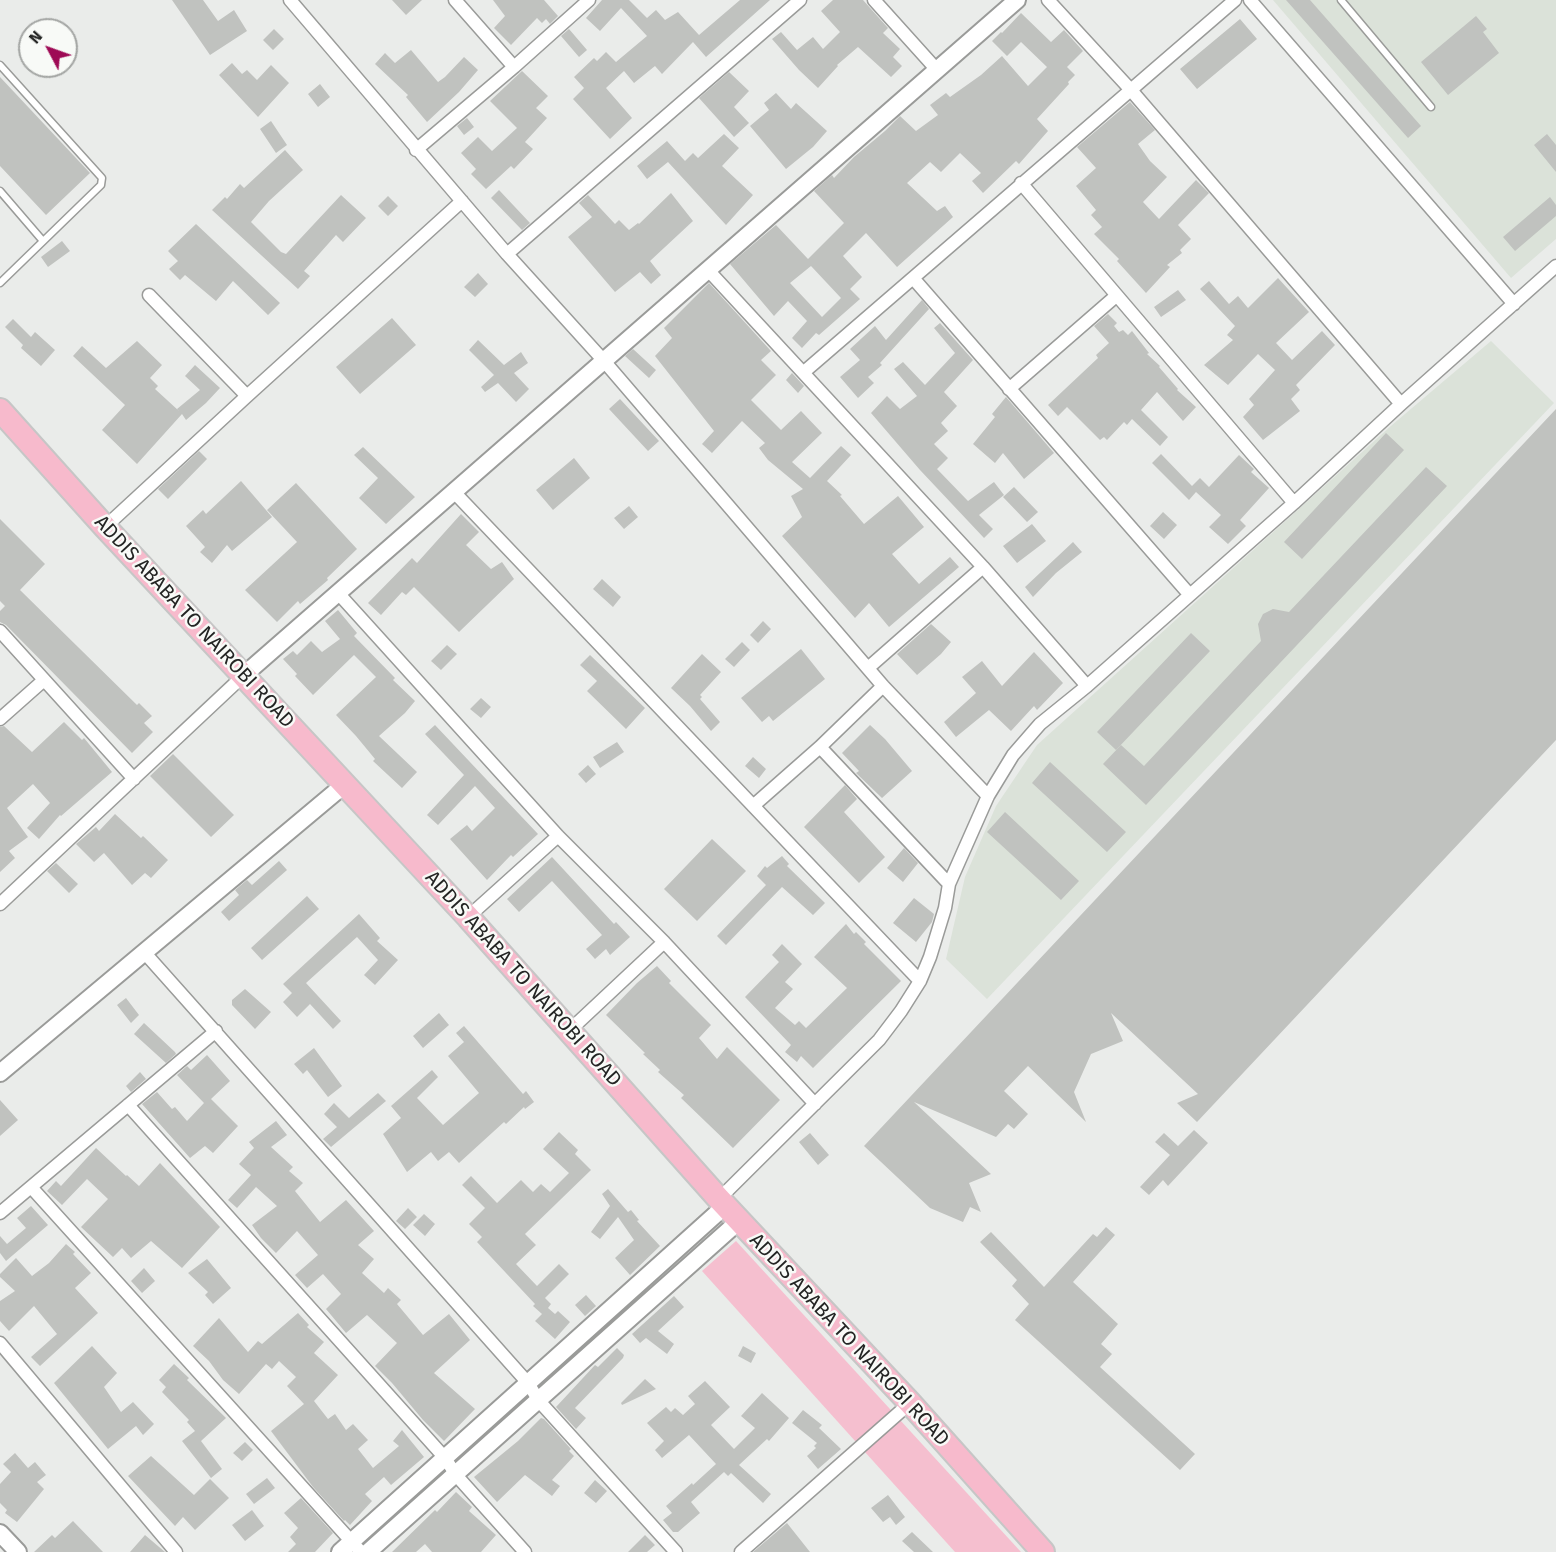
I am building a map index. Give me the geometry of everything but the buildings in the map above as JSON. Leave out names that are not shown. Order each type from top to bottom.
[{"type":"highway","name":"ADDIS ABABA TO NAIROBI ROAD","points":[[0,410],[105,527],[468,917],[728,1209],[910,1403],[1042,1552]]},
{"type":"street","points":[[290,0],[417,150],[507,254],[604,360],[868,668],[988,796]]},
{"type":"street","points":[[455,0],[514,67]]},
{"type":"street","points":[[417,150],[589,0]]},
{"type":"street","points":[[507,254],[800,0]]},
{"type":"street","points":[[874,0],[937,70]]},
{"type":"street","points":[[0,904],[244,675],[1017,0]]},
{"type":"street","points":[[1048,0],[1130,89],[1401,404]]},
{"type":"street","points":[[804,372],[1235,0]]},
{"type":"street","points":[[1250,0],[1514,304]]},
{"type":"street","points":[[1021,183],[1294,503]]},
{"type":"street","points":[[105,527],[462,201]]},
{"type":"street","points":[[368,1552],[539,1401],[728,1209],[815,1104],[879,1040],[920,981],[937,936],[949,884],[988,796],[1013,755],[1040,724],[1087,686],[1294,503],[1556,266]]},
{"type":"street","points":[[708,270],[983,567],[1087,686]]},
{"type":"street","points":[[913,278],[1189,594]]},
{"type":"street","points":[[149,295],[247,396]]},
{"type":"street","points":[[1009,389],[1116,296]]},
{"type":"street","points":[[454,492],[920,981]]},
{"type":"street","points":[[868,668],[983,567]]},
{"type":"street","points":[[338,593],[558,836],[664,942],[815,1104]]},
{"type":"street","points":[[0,631],[134,779]]},
{"type":"street","points":[[0,719],[44,680]]},
{"type":"street","points":[[753,806],[884,686]]},
{"type":"street","points":[[820,747],[949,884]]},
{"type":"street","points":[[0,1073],[344,785]]},
{"type":"street","points":[[468,917],[558,836]]},
{"type":"street","points":[[570,1030],[664,942]]},
{"type":"street","points":[[144,952],[528,1383],[539,1401],[676,1552]]},
{"type":"street","points":[[0,1214],[216,1031]]},
{"type":"street","points":[[128,1105],[445,1458],[456,1475],[525,1552]]},
{"type":"street","points":[[31,1187],[351,1550],[445,1458],[728,1209]]},
{"type":"street","points":[[0,1343],[176,1552]]},
{"type":"street","points":[[741,1552],[910,1403]]},
{"type":"street","points":[[0,1533],[18,1552]]},
{"type":"lane","points":[[1341,0],[1431,107]]},
{"type":"lane","points":[[0,64],[102,178],[101,185],[0,283]]},
{"type":"lane","points":[[0,191],[43,241]]},
{"type":"shaded area","points":[[1273,0],[1556,0],[1556,239],[1511,278]]},
{"type":"shaded area","points":[[1491,341],[1554,403],[987,999],[946,959],[965,877],[996,806],[1037,745],[1392,425]]},
{"type":"shaded area","points":[[736,1241],[1021,1552],[955,1552],[702,1271]]}]
